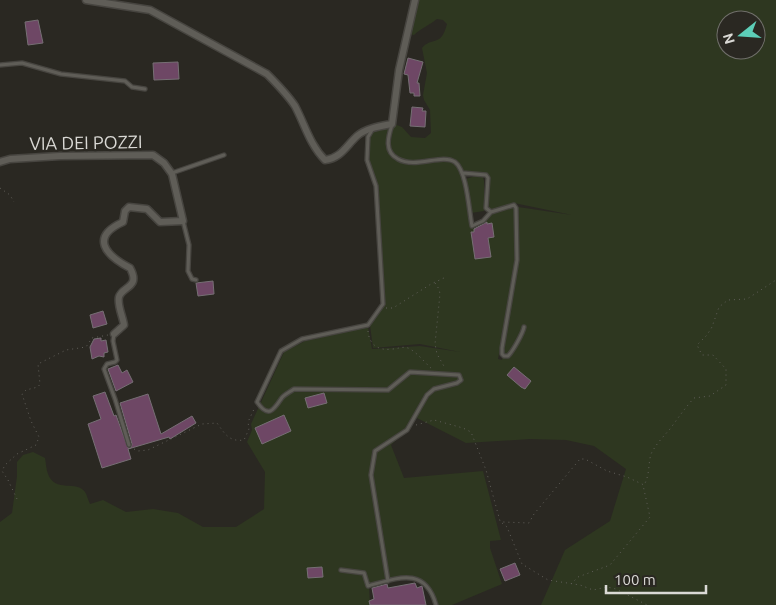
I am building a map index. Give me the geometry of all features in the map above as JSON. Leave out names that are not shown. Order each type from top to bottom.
[{"type":"street","points":[[86,0],[150,10],[267,74],[280,86],[294,106],[316,150],[326,160],[334,159],[358,134],[373,128],[392,124],[399,70],[415,0]]},
{"type":"street","name":"VIA DEI POZZI","points":[[0,162],[10,159],[60,156],[153,156],[164,163],[172,174]]},
{"type":"street","points":[[114,334],[124,325],[118,300],[120,294],[129,288],[133,282],[133,277],[130,268],[113,259],[107,253],[104,236],[108,230],[123,222],[126,211],[129,208],[147,209],[160,222],[183,220],[172,174]]},
{"type":"lane","points":[[0,65],[22,63],[61,74],[126,81],[132,87],[145,89]]},
{"type":"lane","points":[[392,124],[388,144],[394,158],[405,163],[447,160],[455,162],[463,173],[472,226],[483,221],[490,212],[514,205],[516,208],[516,260],[502,348],[504,356],[508,356],[513,351],[518,339],[523,334],[524,327]]},
{"type":"lane","points":[[373,128],[368,137],[367,160],[376,186],[383,304],[368,325],[302,339],[281,351],[258,402],[262,409],[272,411],[278,406],[281,398],[294,389],[388,390],[410,372],[459,375],[461,380],[457,383],[434,389],[427,395],[407,430],[375,451],[371,475],[388,581]]},
{"type":"lane","points":[[172,174],[224,155]]},
{"type":"lane","points":[[463,173],[486,175],[488,178],[486,208],[490,212]]},
{"type":"lane","points":[[183,220],[189,245],[188,271],[192,279],[196,280]]},
{"type":"lane","points":[[114,334],[113,340],[118,360],[107,364],[104,369],[129,445]]},
{"type":"lane","points":[[341,570],[364,572],[368,586],[400,578],[415,578],[430,588],[436,605]]},
{"type":"path","points":[[0,188],[10,195],[14,202]]},
{"type":"path","points":[[380,308],[393,308],[446,278]]},
{"type":"path","points":[[642,484],[644,485],[647,480],[651,455],[660,438],[677,417],[694,398],[710,396],[726,385],[726,369],[713,355],[702,356],[697,345],[712,327],[719,307],[728,300],[748,299],[776,280]]},
{"type":"path","points":[[435,283],[440,294],[435,344],[437,354],[447,374]]},
{"type":"path","points":[[368,325],[371,343],[376,347],[392,350],[399,347],[407,348],[441,374]]},
{"type":"path","points":[[17,499],[2,471],[5,465],[17,454],[36,445],[39,437],[31,421],[22,394],[26,390],[40,384],[38,364],[66,350],[86,347],[92,338],[114,334]]},
{"type":"path","points":[[129,445],[138,451],[148,450],[202,424],[218,423],[230,439],[236,441],[244,440],[249,429],[248,422],[258,402]]},
{"type":"path","points":[[411,423],[415,426],[434,420],[471,432],[484,464],[500,521],[507,527],[522,564],[548,580],[580,585],[593,590],[607,587],[616,589],[648,605]]},
{"type":"path","points":[[500,521],[512,524],[529,523],[534,514],[580,459],[585,459],[607,471],[642,484]]},
{"type":"path","points":[[571,584],[578,577],[610,565],[650,517],[642,484]]},
{"type":"green space","points":[[419,0],[776,0],[776,605],[541,605],[565,550],[610,521],[626,469],[594,446],[566,440],[530,439],[466,443],[415,417],[407,430],[391,445],[404,478],[483,471],[501,540],[490,541],[490,548],[502,584],[452,605],[436,605],[425,585],[418,581],[400,579],[369,586],[370,605],[0,605],[0,522],[12,513],[17,462],[23,455],[33,452],[45,458],[47,472],[51,480],[61,485],[81,489],[86,493],[90,504],[103,500],[126,512],[153,509],[178,513],[203,527],[236,527],[264,509],[265,472],[247,442],[252,430],[251,424],[284,352],[305,341],[368,327],[372,349],[420,346],[460,352],[420,344],[373,348],[370,325],[385,304],[378,186],[369,159],[370,138],[374,129],[390,126],[387,135],[387,149],[396,160],[403,163],[444,161],[455,165],[462,177],[471,228],[484,222],[492,213],[515,208],[515,259],[498,359],[502,360],[519,260],[518,207],[572,215],[514,203],[491,210],[488,208],[490,178],[487,174],[464,171],[456,161],[444,158],[409,160],[400,159],[393,154],[391,143],[394,124],[402,127],[411,137],[425,138],[431,133],[430,110],[423,95],[427,73],[422,48],[439,39],[445,31],[447,24],[443,20],[437,19],[414,35],[410,34]]},
{"type":"green space","points":[[475,176],[483,177],[484,211],[471,213],[466,179]]},
{"type":"building","points":[[38,20],[43,43],[28,45],[25,22]]},
{"type":"building","points":[[408,58],[423,62],[417,83],[419,83],[420,96],[414,96],[414,93],[410,93],[408,75],[404,74]]},
{"type":"building","points":[[178,62],[179,79],[154,80],[153,63]]},
{"type":"building","points":[[412,107],[423,108],[422,111],[426,111],[425,127],[410,126]]},
{"type":"building","points":[[487,222],[487,224],[492,223],[494,237],[488,238],[491,257],[475,259],[471,232],[474,232],[474,229]]},
{"type":"building","points":[[213,281],[214,294],[198,296],[196,283]]},
{"type":"building","points":[[103,311],[107,324],[93,328],[90,315]]},
{"type":"building","points":[[101,338],[101,341],[106,340],[108,352],[104,353],[104,357],[99,356],[92,359],[90,347],[94,339]]},
{"type":"building","points":[[118,365],[122,373],[127,370],[133,382],[116,391],[108,369]]},
{"type":"building","points":[[514,367],[531,381],[525,389],[507,375]]},
{"type":"building","points":[[105,392],[128,448],[131,448],[132,444],[120,403],[148,394],[161,434],[192,416],[196,423],[170,439],[169,437],[128,449],[131,459],[102,468],[88,424],[101,419],[93,396]]},
{"type":"building","points":[[324,393],[327,403],[308,408],[305,398]]},
{"type":"building","points":[[284,415],[291,431],[262,444],[255,428]]},
{"type":"building","points":[[515,563],[520,575],[505,581],[500,569]]},
{"type":"building","points":[[322,567],[323,577],[308,578],[307,568]]},
{"type":"building","points":[[415,583],[417,588],[422,586],[426,605],[370,605],[369,601],[374,599],[372,588],[387,584],[388,588]]}]
